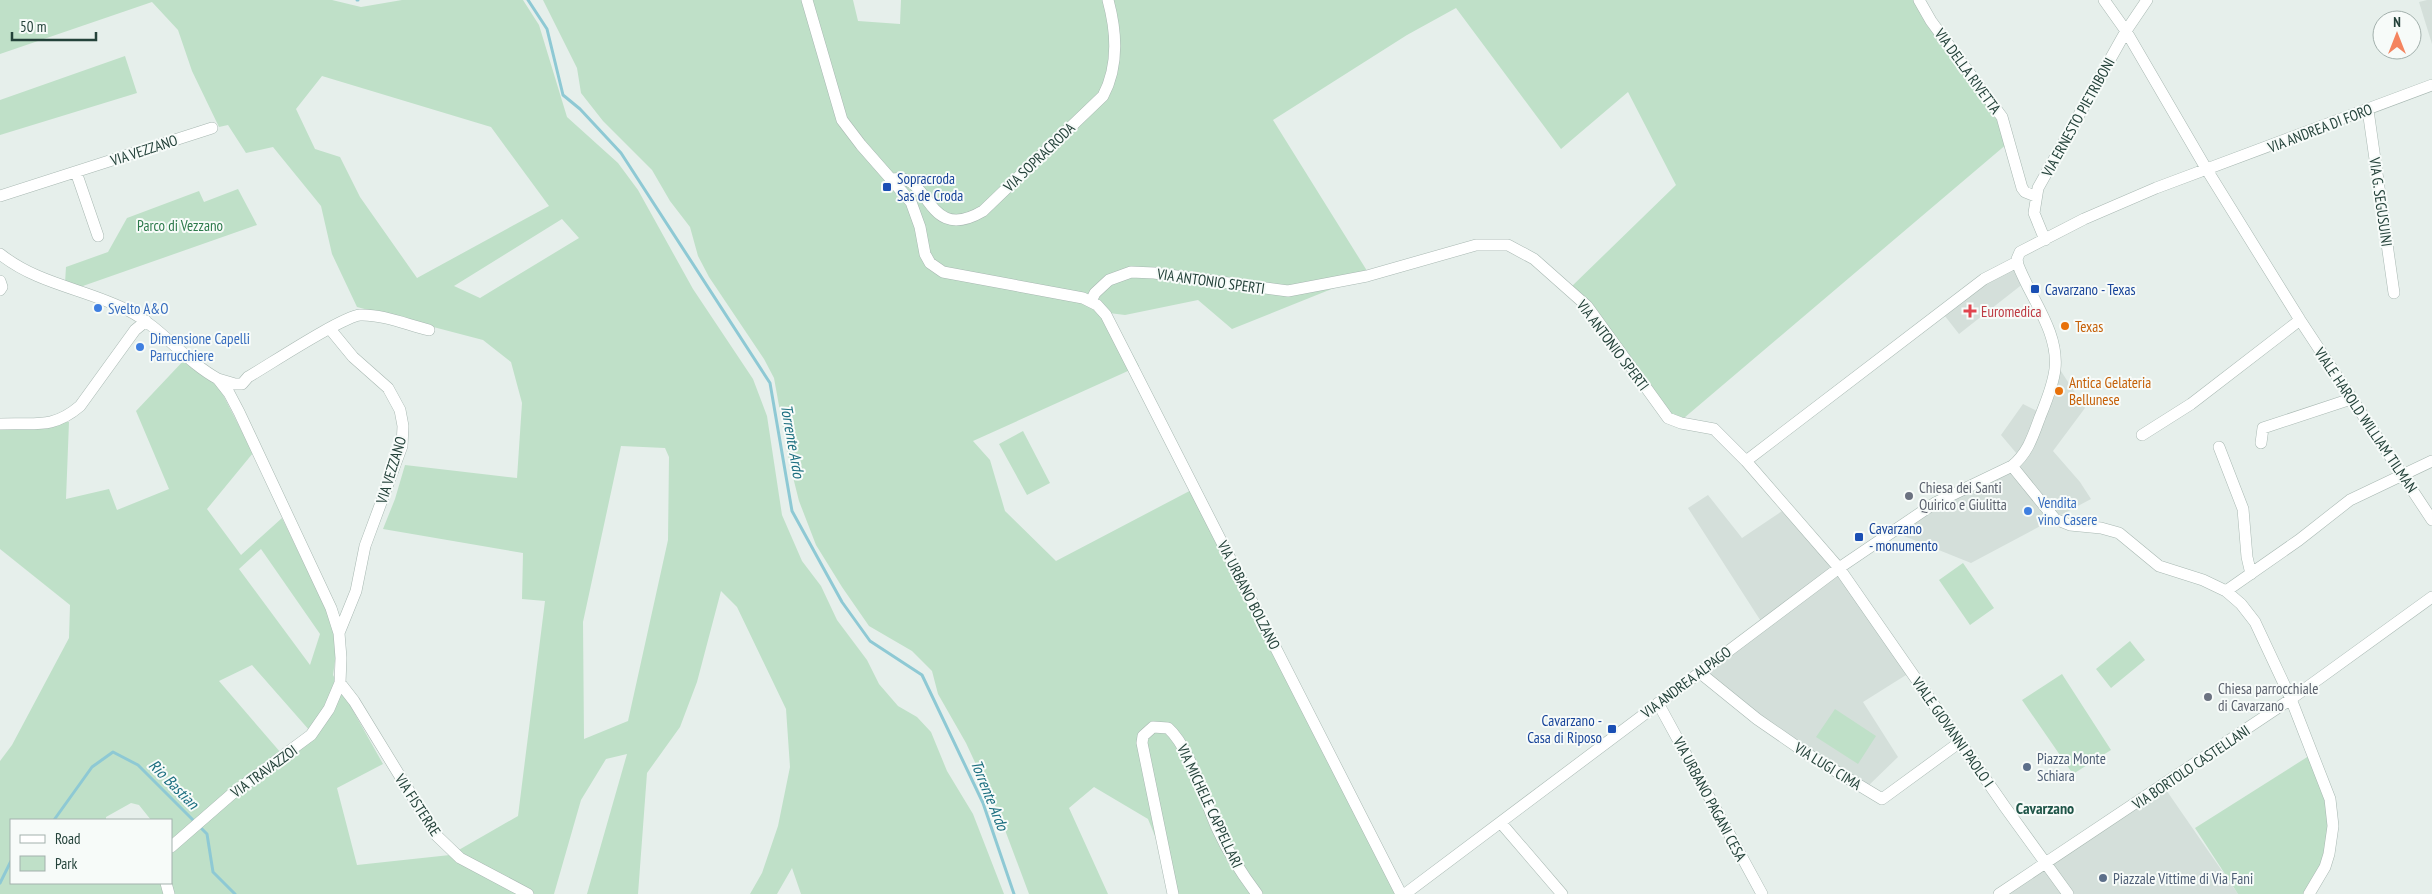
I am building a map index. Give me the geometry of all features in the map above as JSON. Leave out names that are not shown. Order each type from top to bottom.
[{"type":"street","name":"VIA SOPRACRODA","points":[[807,0],[842,120],[860,145],[893,179],[911,202],[920,227],[925,254],[936,268],[943,272],[1072,295],[1091,301]]},
{"type":"street","name":"VIA SOPRACRODA","points":[[893,179],[903,179],[914,185],[935,210],[948,218],[962,221],[983,211],[1102,96],[1111,81],[1115,62],[1114,29],[1108,0]]},
{"type":"street","name":"VIA DELLA RIVETTA","points":[[1919,0],[1931,22],[2002,117],[2022,188],[2025,192],[2035,196]]},
{"type":"street","points":[[2104,0],[2126,32],[2207,170]]},
{"type":"street","name":"VIA ERNESTO PIETRIBONI","points":[[2035,196],[2126,32],[2147,0]]},
{"type":"street","name":"VIA ANDREA DI FORO","points":[[2017,262],[2020,252],[2084,219],[2129,200],[2432,85]]},
{"type":"street","name":"VIA G. SEGUSUINI","points":[[2368,110],[2394,293]]},
{"type":"street","name":"VIA VEZZANO","points":[[0,196],[212,128]]},
{"type":"street","name":"VIALE HAROLD WILLIAM TILMAN","points":[[2207,170],[2300,320],[2432,520]]},
{"type":"street","points":[[76,172],[98,236]]},
{"type":"street","points":[[2035,196],[2034,213],[2045,240]]},
{"type":"street","name":"VIA ANTONIO SPERTI","points":[[1091,301],[1095,293],[1109,280],[1131,272],[1154,273],[1288,291],[1367,276],[1469,246],[1488,243],[1508,245],[1534,259],[1587,306],[1668,418],[1681,424],[1714,429],[1746,461],[1839,568]]},
{"type":"street","name":"VIA VEZZANO","points":[[0,254],[35,276],[109,301],[146,321],[218,379],[229,393],[323,589],[339,632],[340,683]]},
{"type":"street","points":[[1746,461],[1984,279],[2007,265],[2017,262],[2049,332],[2055,355],[2055,367],[2049,393],[2032,441],[2023,456],[2012,466],[2054,519],[2070,525],[2101,528],[2119,534],[2159,566],[2202,580],[2226,591],[2241,604],[2255,622],[2291,699],[2326,784],[2332,813],[2331,839],[2327,861],[2309,894]]},
{"type":"street","points":[[0,281],[2,287],[0,290]]},
{"type":"street","name":"VIA URBANO BOLZANO","points":[[1091,301],[1106,315],[1401,894]]},
{"type":"street","name":"VIA VEZZANO","points":[[218,379],[242,384],[248,377],[330,329],[359,315],[429,330]]},
{"type":"street","points":[[2142,435],[2190,404],[2300,320]]},
{"type":"street","points":[[0,424],[50,423],[71,414],[80,406],[135,330],[146,321]]},
{"type":"street","name":"VIA VEZZANO","points":[[330,329],[353,357],[388,388],[400,410],[403,426],[402,446],[365,546],[356,590],[339,632]]},
{"type":"street","points":[[2261,443],[2263,428],[2351,399]]},
{"type":"street","points":[[2219,447],[2242,509],[2246,556],[2251,574]]},
{"type":"street","points":[[2226,591],[2350,500],[2432,461]]},
{"type":"street","name":"VIA ANDREA ALPAGO","points":[[1405,894],[1698,672],[1839,568],[1924,510],[2012,466]]},
{"type":"street","name":"VIALE GIOVANNI PAOLO I","points":[[1839,568],[2068,894]]},
{"type":"street","name":"VIA BORTOLO CASTELLANI","points":[[1999,894],[2291,699],[2432,597]]},
{"type":"street","name":"VIA LUGI CIMA","points":[[1698,672],[1757,719],[1827,766],[1882,799],[1960,742]]},
{"type":"street","name":"VIA TRAVAZZOI","points":[[172,846],[233,793],[312,736],[329,708],[340,683]]},
{"type":"street","name":"VIA FISTERRE","points":[[340,683],[354,701],[436,835],[460,858],[528,894]]},
{"type":"street","name":"VIA URBANO PAGANI CESA","points":[[1658,703],[1762,894]]},
{"type":"street","name":"VIA MICHELE CAPPELLARI","points":[[1173,894],[1142,744],[1143,736],[1153,727],[1168,728],[1179,740],[1217,828],[1236,866],[1257,894]]},
{"type":"street","points":[[1501,823],[1562,894]]},
{"type":"shaded area","points":[[2432,0],[2432,44],[2422,10],[2419,2]]},
{"type":"shaded area","points":[[2013,258],[2024,283],[1959,334],[1941,311]]},
{"type":"shaded area","points":[[2057,365],[2085,408],[2053,451],[2080,482],[2091,499],[1971,563],[1894,532],[2008,465],[2017,454],[2001,435],[2023,404],[2039,412]]},
{"type":"shaded area","points":[[1708,495],[1742,538],[1788,507],[1914,670],[1863,702],[1898,757],[1867,787],[1699,674],[1764,626],[1688,508]]},
{"type":"shaded area","points":[[2162,784],[2238,894],[1994,894]]},
{"type":"green space","points":[[0,0],[332,0],[361,7],[402,0],[523,0],[539,25],[567,117],[618,163],[638,190],[693,289],[753,379],[767,416],[782,515],[802,561],[821,586],[837,620],[867,660],[879,684],[898,706],[917,717],[931,732],[947,771],[973,814],[1004,894],[801,894],[792,868],[777,894],[750,894],[762,873],[778,826],[790,767],[786,709],[737,607],[721,591],[697,682],[680,727],[647,773],[638,894],[587,894],[627,754],[606,759],[581,800],[554,894],[0,894],[0,761],[12,745],[69,638],[70,605],[0,549],[0,422],[69,422],[66,499],[109,489],[117,510],[169,489],[136,411],[186,358],[220,389],[253,453],[207,509],[241,555],[282,518],[335,628],[337,647],[333,675],[383,764],[337,788],[357,865],[450,855],[518,816],[545,601],[522,599],[523,553],[383,529],[395,499],[405,465],[517,478],[522,403],[511,362],[483,340],[357,307],[332,254],[321,206],[273,147],[246,153],[228,125],[219,127],[192,71],[178,30],[152,2],[0,54]],"holes":[[[322,76],[491,127],[549,206],[417,278],[360,197],[340,157],[315,149],[296,109]],[[562,219],[579,238],[480,298],[454,286]],[[621,446],[665,448],[669,457],[668,540],[628,721],[584,739],[583,622]],[[261,549],[320,634],[310,665],[239,569]],[[252,665],[310,731],[281,753],[219,681]]]},
{"type":"green space","points":[[543,0],[853,0],[858,21],[900,24],[901,0],[1917,0],[2003,124],[2008,143],[1684,418],[1671,415],[1570,288],[1676,185],[1628,92],[1561,149],[1456,8],[1407,35],[1273,120],[1369,274],[1232,329],[1198,300],[1125,315],[1109,313],[1139,366],[973,441],[990,460],[1005,511],[1056,561],[1199,486],[1403,894],[1174,894],[1171,875],[1148,819],[1094,787],[1069,808],[1108,894],[1029,894],[999,814],[966,743],[938,694],[932,671],[912,651],[869,626],[816,545],[799,501],[789,461],[774,378],[764,359],[709,277],[698,256],[690,227],[670,201],[652,170],[603,121],[581,93],[577,68]]},
{"type":"green space","points":[[125,56],[137,93],[0,135],[0,100]]},
{"type":"green space","name":"Parco di Vezzano","points":[[238,189],[257,225],[80,287],[65,283],[66,267],[108,252],[127,218],[199,191],[204,202]]},
{"type":"green space","points":[[1023,431],[1050,483],[1027,495],[999,444]]},
{"type":"green space","points":[[1963,563],[1994,608],[1970,625],[1939,580]]},
{"type":"green space","points":[[2130,641],[2145,660],[2111,688],[2096,669]]},
{"type":"green space","points":[[2062,674],[2111,750],[2073,774],[2022,700]]},
{"type":"green space","points":[[1835,709],[1876,736],[1858,764],[1816,737]]},
{"type":"green space","points":[[2312,754],[2336,815],[2311,894],[2238,894],[2195,828]]},
{"type":"waterway","name":"Torrente Ardo","points":[[528,0],[547,29],[563,95],[580,109],[621,153],[770,383],[792,511],[842,602],[870,641],[922,675],[983,803],[1014,894]]},
{"type":"waterway","name":"Rio Bastian","points":[[55,819],[92,767],[113,752],[138,765],[195,822]]},
{"type":"waterway","name":"Rio Bastian","points":[[199,826],[207,834],[213,872],[235,894]]},
{"type":"waterway","name":"Rio Bastian","points":[[0,883],[10,863]]},
{"type":"place","name":"Sopracroda Sas de Croda","points":[[887,187]]},
{"type":"place","name":"Cavarzano - Texas","points":[[2035,289]]},
{"type":"place","name":"Svelto A&O","points":[[98,308]]},
{"type":"place","name":"Euromedica","points":[[1970,311]]},
{"type":"place","name":"Texas","points":[[2065,326]]},
{"type":"place","name":"Dimensione Capelli Parrucchiere","points":[[140,347]]},
{"type":"place","name":"Antica Gelateria Bellunese","points":[[2059,391]]},
{"type":"place","name":"Chiesa dei Santi Quirico e Giulitta","points":[[1909,496]]},
{"type":"place","name":"Vendita vino Casere","points":[[2028,511]]},
{"type":"place","name":"Cavarzano - monumento","points":[[1859,537]]},
{"type":"place","name":"Chiesa parrocchiale di Cavarzano","points":[[2208,697]]},
{"type":"place","name":"Cavarzano - Casa di Riposo","points":[[1612,729]]},
{"type":"place","name":"Piazza Monte Schiara","points":[[2027,767]]},
{"type":"place","name":"Piazzale Vittime di Via Fani","points":[[2103,878]]},
{"type":"district","name":"Cavarzano","points":[[2045,808]]}]
